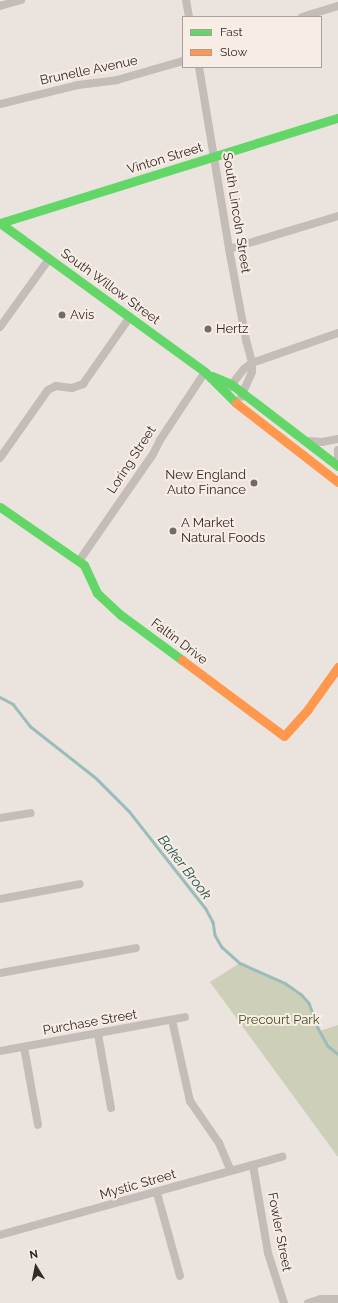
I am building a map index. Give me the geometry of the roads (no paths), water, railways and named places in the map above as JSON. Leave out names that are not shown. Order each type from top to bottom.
[{"type":"street","points":[[0,6],[21,0]]},
{"type":"street","points":[[186,0],[189,16]]},
{"type":"street","points":[[305,16],[338,6]]},
{"type":"street","name":"Brunelle Avenue","points":[[0,104],[78,85],[117,80],[182,61]]},
{"type":"street","name":"South Lincoln Street","points":[[199,68],[229,249],[252,363],[252,372],[237,403]]},
{"type":"street","name":"Vinton Street","points":[[0,223],[338,118]]},
{"type":"street","points":[[229,249],[338,216]]},
{"type":"street","name":"South Willow Street","points":[[0,223],[205,372],[237,403],[338,482]]},
{"type":"street","points":[[0,327],[49,259]]},
{"type":"street","points":[[0,458],[48,390],[56,386],[72,388],[83,384],[130,317]]},
{"type":"street","points":[[226,393],[231,384],[244,369],[252,363],[338,333]]},
{"type":"street","name":"South Willow Street","points":[[205,372],[231,384],[338,466]]},
{"type":"street","name":"Loring Street","points":[[79,561],[153,454],[160,440],[205,372]]},
{"type":"street","points":[[304,441],[322,442],[338,439]]},
{"type":"street","points":[[338,450],[338,460]]},
{"type":"street","name":"Faltin Drive","points":[[0,507],[84,565],[95,589],[103,600],[156,642],[284,736],[308,709],[338,667]]},
{"type":"street","points":[[0,818],[31,813]]},
{"type":"street","points":[[0,899],[80,884]]},
{"type":"street","points":[[0,973],[136,948]]},
{"type":"street","name":"Purchase Street","points":[[0,1051],[185,1017]]},
{"type":"street","points":[[172,1020],[190,1101],[219,1143],[231,1171]]},
{"type":"street","points":[[98,1034],[111,1108]]},
{"type":"street","points":[[24,1047],[38,1125]]},
{"type":"street","name":"Mystic Street","points":[[0,1235],[157,1193],[282,1157]]},
{"type":"street","name":"Fowler Street","points":[[253,1165],[268,1253],[284,1303]]},
{"type":"street","points":[[157,1193],[180,1276]]},
{"type":"street","points":[[308,1303],[321,1299],[338,1299]]},
{"type":"waterway","name":"Baker Brook","points":[[0,697],[13,704],[30,726],[96,778],[129,811],[206,909],[213,922],[215,935],[222,947],[240,963],[285,983],[301,994],[309,1003],[318,1028],[328,1046],[338,1054]]},
{"type":"place","name":"Avis","points":[[62,315]]},
{"type":"place","name":"Hertz","points":[[208,329]]},
{"type":"place","name":"New England Auto Finance","points":[[254,483]]},
{"type":"place","name":"A Market Natural Foods","points":[[173,531]]},
{"type":"park label","name":"Precourt Park","points":[[279,1020]]}]
